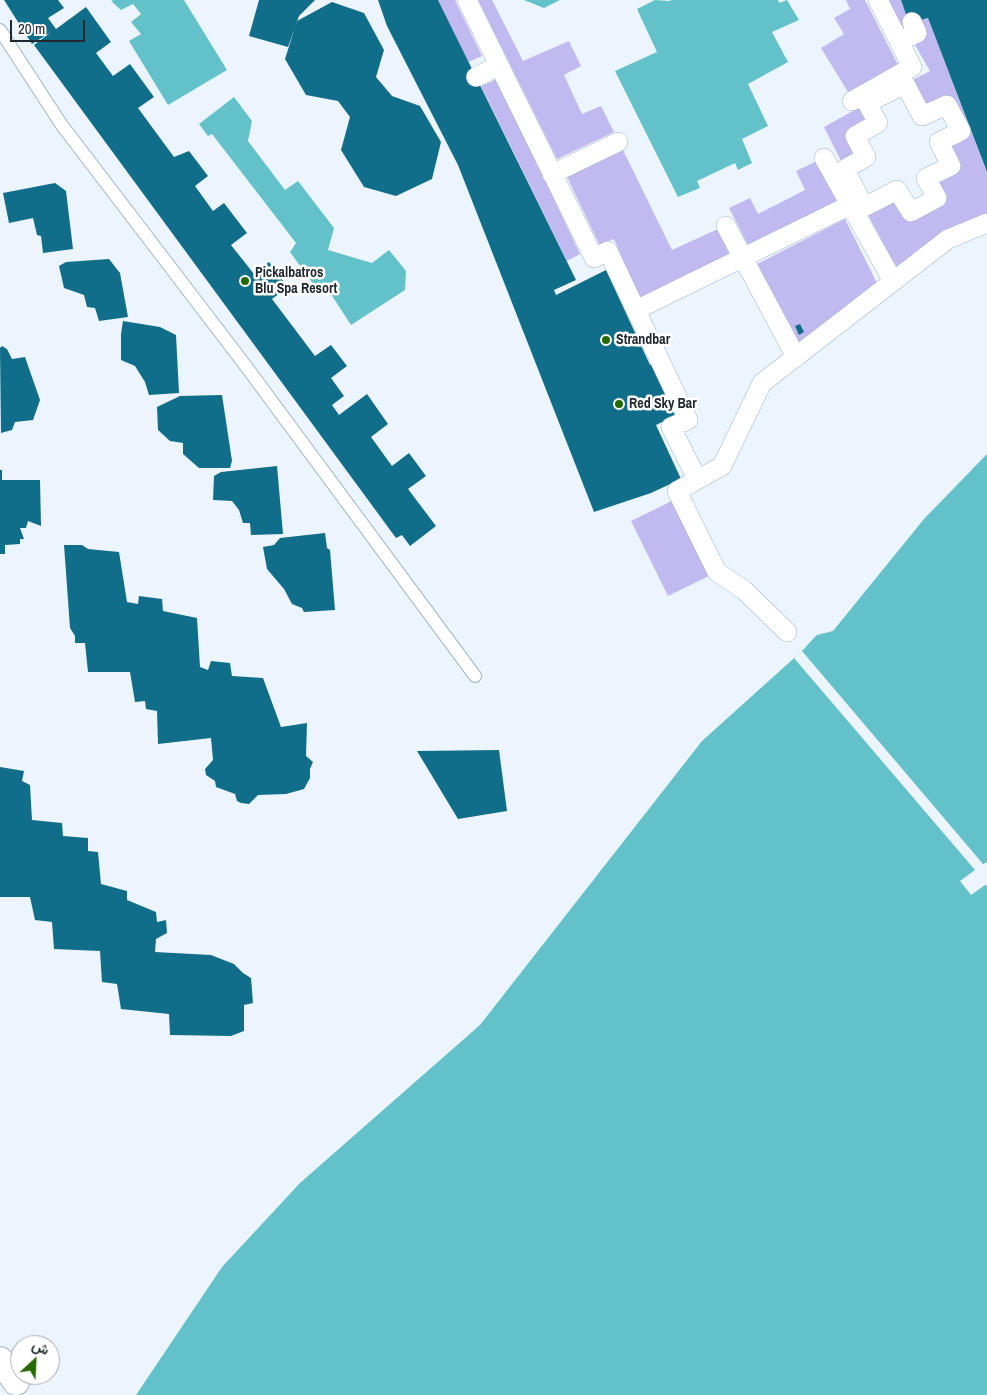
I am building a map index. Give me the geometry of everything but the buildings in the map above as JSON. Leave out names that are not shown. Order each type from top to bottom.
[{"type":"street","points":[[467,0],[594,258],[608,251],[688,420],[671,427],[697,479]]},
{"type":"street","points":[[852,101],[884,89],[905,84],[922,116],[947,105],[961,131],[938,142],[951,166],[926,178],[937,198],[911,212],[897,190],[864,207],[845,169],[866,157],[855,136],[878,123],[867,103],[884,89],[912,68],[878,0]]},
{"type":"street","points":[[898,41],[917,33],[912,22]]},
{"type":"street","points":[[476,77],[499,65]]},
{"type":"street","points":[[552,174],[618,142]]},
{"type":"street","points":[[824,158],[893,282]]},
{"type":"street","points":[[636,310],[850,205]]},
{"type":"street","points":[[788,632],[744,590],[717,572],[677,490],[722,466],[762,383],[948,239],[987,223]]},
{"type":"street","points":[[726,226],[796,357]]},
{"type":"street","points":[[0,1360],[10,1374]]},
{"type":"lane","points":[[0,30],[61,124],[246,365],[475,676]]},
{"type":"shaded area","points":[[438,0],[455,0],[482,56],[468,62]]},
{"type":"shaded area","points":[[478,0],[492,0],[523,61],[569,41],[581,66],[564,75],[582,114],[601,106],[614,132],[557,159]]},
{"type":"shaded area","points":[[846,0],[865,0],[898,65],[848,92],[821,48],[844,34],[834,18],[850,9]]},
{"type":"shaded area","points":[[886,0],[901,0],[909,23],[899,26]]},
{"type":"shaded area","points":[[928,18],[987,173],[987,214],[949,229],[897,269],[864,207],[897,190],[911,212],[937,198],[926,178],[951,166],[939,142],[961,131],[947,106],[922,116],[905,84],[930,71],[915,45],[924,40],[916,20]]},
{"type":"shaded area","points":[[497,79],[580,254],[567,261],[481,86]]},
{"type":"shaded area","points":[[867,103],[878,123],[855,136],[866,157],[845,169],[824,127]]},
{"type":"shaded area","points":[[623,150],[672,250],[718,229],[729,254],[640,299],[614,239],[599,244],[567,177]]},
{"type":"shaded area","points":[[817,161],[837,201],[748,245],[729,208],[750,198],[758,214],[805,190],[796,171]]},
{"type":"shaded area","points":[[845,219],[878,285],[798,343],[757,264]]},
{"type":"shaded area","points":[[676,499],[713,574],[668,596],[631,521]]},
{"type":"water","points":[[184,0],[227,70],[168,105],[129,41],[141,34],[131,22],[141,14],[133,4],[121,10],[111,1]]},
{"type":"water","points":[[524,0],[560,0],[544,8]]},
{"type":"water","points":[[655,0],[778,0],[779,3],[787,0],[799,20],[772,32],[788,62],[748,84],[768,126],[742,139],[752,163],[738,170],[735,163],[697,181],[700,188],[678,197],[615,71],[657,52],[637,9]]},
{"type":"water","points":[[234,97],[252,121],[248,141],[285,190],[298,181],[334,228],[328,250],[372,263],[389,250],[406,271],[405,290],[351,325],[323,282],[317,289],[290,252],[296,243],[212,134],[208,136],[199,124]]},
{"type":"water","points":[[987,454],[987,1395],[136,1395],[222,1267],[300,1183],[480,1025],[702,741],[802,651],[817,635],[833,631],[924,519]]},
{"type":"pier","points":[[802,651],[983,864],[987,862],[987,886],[985,885],[971,895],[960,881],[975,870],[794,658]]},
{"type":"place","name":"Pickalbatros Blu Spa Resort","points":[[245,281]]},
{"type":"place","name":"Strandbar","points":[[606,340]]},
{"type":"place","name":"Red Sky Bar","points":[[619,404]]}]
